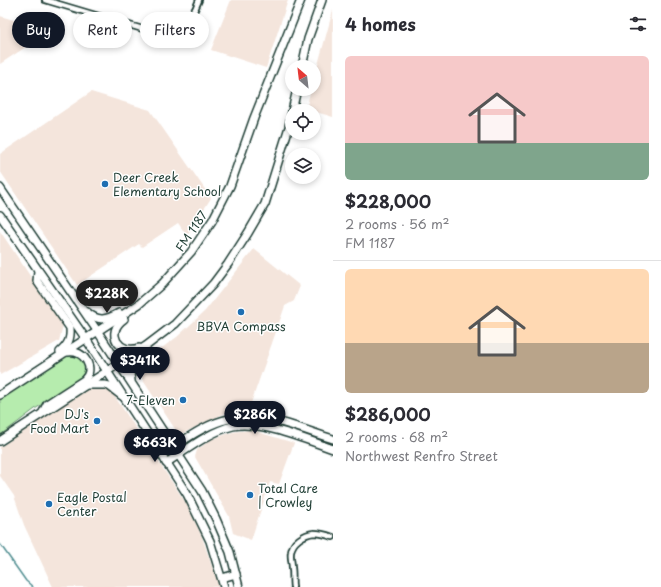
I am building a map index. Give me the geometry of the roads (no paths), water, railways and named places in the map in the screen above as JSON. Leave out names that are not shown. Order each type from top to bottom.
[{"type":"main road","name":"FM 1187","points":[[0,395],[127,312],[162,284],[191,252],[212,222],[230,186],[254,118],[301,0]]},
{"type":"main road","points":[[304,60],[308,39],[322,0]]},
{"type":"main road","points":[[0,441],[42,412],[146,346],[175,324],[213,284],[228,264],[265,204],[285,140]]},
{"type":"main road","points":[[0,188],[27,230],[98,332],[202,491],[230,552],[239,587]]},
{"type":"main road","points":[[0,215],[86,339],[166,464],[187,494],[210,541],[224,587]]},
{"type":"main road","points":[[16,238],[27,230]]},
{"type":"main road","points":[[146,346],[132,350],[124,348],[115,337],[116,328],[118,324],[151,300],[169,283],[189,260],[191,252]]},
{"type":"main road","points":[[0,391],[61,351],[67,345],[71,337],[68,324],[37,281],[38,271]]},
{"type":"main road","points":[[80,307],[91,316],[102,320],[121,312],[127,312]]},
{"type":"main road","points":[[132,384],[130,375],[134,358],[173,329],[175,324]]},
{"type":"main road","points":[[42,412],[47,404],[84,380],[89,373],[90,369],[87,362],[79,353],[72,352],[62,355]]},
{"type":"main road","points":[[86,385],[105,385],[124,397]]},
{"type":"main road","points":[[161,455],[213,424],[227,419],[242,417],[260,418],[333,439]]},
{"type":"main road","points":[[242,417],[244,425]]},
{"type":"main road","points":[[166,464],[205,438],[233,426],[244,425],[258,426],[333,449]]},
{"type":"main road","points":[[222,578],[236,574]]},
{"type":"street","points":[[45,0],[156,33],[170,32],[187,23],[196,10],[199,0]]},
{"type":"street","points":[[293,587],[290,554],[292,547],[297,541],[314,533],[333,537]]},
{"type":"waterway","points":[[0,544],[26,581],[33,587]]},
{"type":"place","name":"Deer Creek Elementary School","points":[[105,184]]},
{"type":"place","name":"BBVA Compass","points":[[241,312]]},
{"type":"place","name":"7-Eleven","points":[[183,400]]},
{"type":"place","name":"DJ's Food Mart","points":[[97,421]]},
{"type":"place","name":"Total Care | Crowley","points":[[250,495]]},
{"type":"place","name":"Eagle Postal Center","points":[[49,504]]}]
